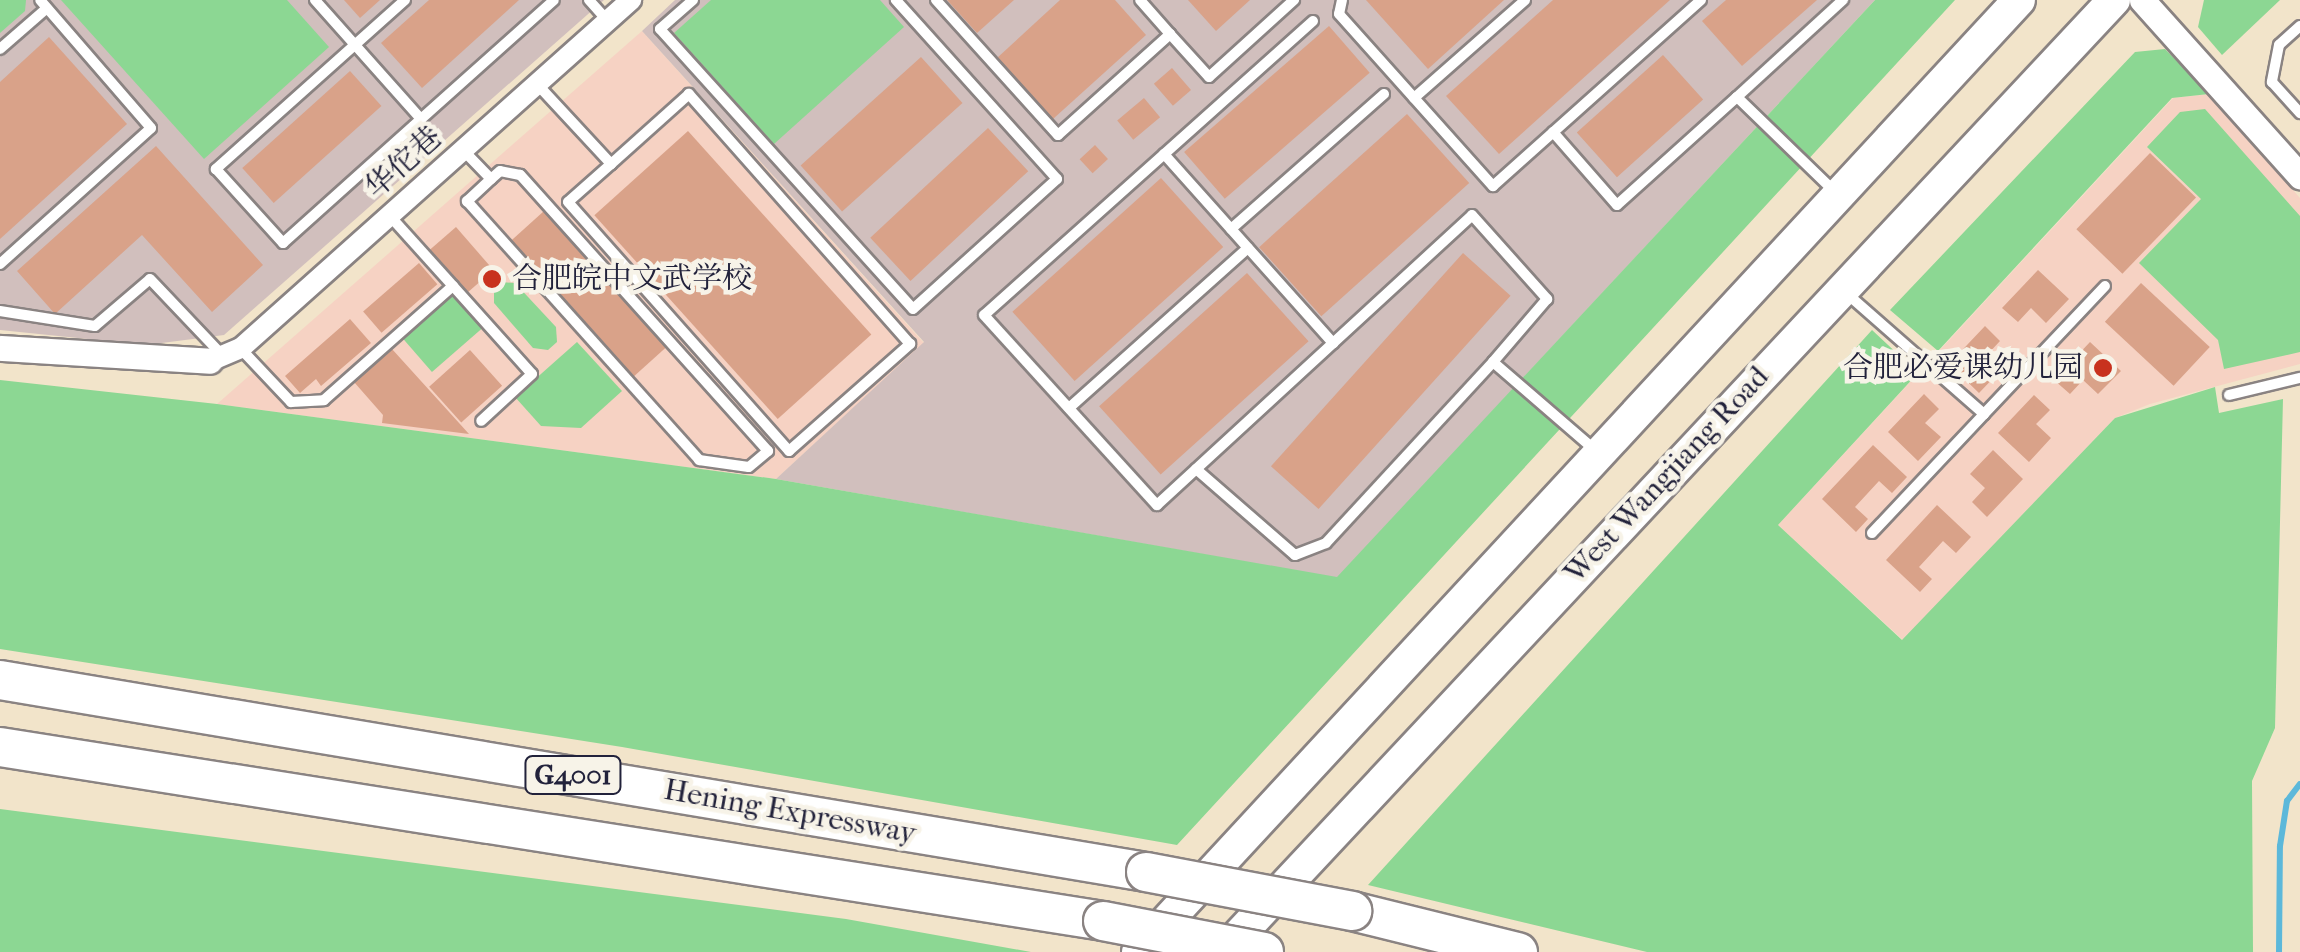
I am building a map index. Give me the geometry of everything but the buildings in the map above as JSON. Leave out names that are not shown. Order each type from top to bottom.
[{"type":"highway","name":"Hening Expressway","points":[[0,680],[1146,872],[1352,911],[1518,952]]},
{"type":"highway","name":"Hening Expressway","points":[[0,747],[1102,922],[1264,952]]},
{"type":"main road","name":"West Wangjiang Road","points":[[1138,952],[2019,0]]},
{"type":"main road","name":"West Wangjiang Road","points":[[1223,952],[2114,0]]},
{"type":"street","name":"华佗巷","points":[[225,354],[390,216],[631,0]]},
{"type":"street","points":[[2142,0],[2300,176]]},
{"type":"street","points":[[0,348],[225,354]]},
{"type":"lane","points":[[315,0],[422,119]]},
{"type":"lane","points":[[406,0],[216,168],[283,243],[554,0]]},
{"type":"lane","points":[[589,0],[608,20]]},
{"type":"lane","points":[[693,0],[660,30],[913,310],[1057,180],[896,0]]},
{"type":"lane","points":[[936,0],[1058,135],[1170,34]]},
{"type":"lane","points":[[1140,0],[1209,77],[1294,0]]},
{"type":"lane","points":[[1342,0],[1340,14],[1493,186],[1701,0]]},
{"type":"lane","points":[[1414,98],[1526,0]]},
{"type":"lane","points":[[1553,132],[1617,205],[1843,0]]},
{"type":"lane","points":[[0,49],[43,4],[152,128],[0,264]]},
{"type":"lane","points":[[1196,469],[1294,555],[1326,543],[1546,299],[1472,216],[1333,343],[1196,469],[1157,505],[984,315],[1313,21]]},
{"type":"lane","points":[[2300,26],[2279,45],[2272,82],[2300,113]]},
{"type":"lane","points":[[537,84],[611,164]]},
{"type":"lane","points":[[690,94],[910,344],[788,451],[568,202],[611,164],[690,94]]},
{"type":"lane","points":[[1231,229],[1384,94]]},
{"type":"lane","points":[[1736,98],[1839,196]]},
{"type":"lane","points":[[463,150],[491,180]]},
{"type":"lane","points":[[1164,154],[1333,343]]},
{"type":"lane","points":[[500,172],[520,175],[768,451],[749,467],[699,460],[467,201],[491,180],[500,172]]},
{"type":"lane","points":[[390,216],[532,374],[481,421]]},
{"type":"lane","points":[[1069,408],[1248,248]]},
{"type":"lane","points":[[0,311],[95,326],[150,279],[225,354],[291,402],[324,400],[453,286]]},
{"type":"lane","points":[[1872,532],[2105,286]]},
{"type":"lane","points":[[1841,288],[1984,414]]},
{"type":"lane","points":[[1492,362],[1600,455]]},
{"type":"lane","points":[[2229,395],[2300,378]]},
{"type":"shaded area","points":[[0,0],[604,0],[224,335],[146,345],[0,330]]},
{"type":"shaded area","points":[[675,0],[1875,0],[1337,578],[776,479],[924,342],[642,31]]},
{"type":"shaded area","points":[[642,31],[924,343],[776,479],[217,404]]},
{"type":"shaded area","name":"合肥必爱课幼儿园","points":[[2209,94],[2300,198],[2300,364],[2150,404],[2115,418],[1903,640],[1778,525],[2173,98]]},
{"type":"green space","points":[[0,0],[26,0],[25,11],[0,33]]},
{"type":"green space","points":[[61,0],[287,0],[329,47],[204,159]]},
{"type":"green space","points":[[711,0],[880,0],[904,27],[774,144],[674,33]]},
{"type":"green space","points":[[1875,0],[1955,0],[1177,845],[622,747],[0,649],[0,380],[217,404],[776,479],[1337,577]]},
{"type":"green space","points":[[2204,0],[2280,0],[2222,55],[2198,27]]},
{"type":"green space","points":[[2165,49],[2209,94],[2172,98],[1938,351],[1890,310],[2135,52]]},
{"type":"green space","points":[[2205,109],[2300,216],[2300,352],[2224,369],[2218,340],[2139,263],[2201,199],[2147,147],[2180,112]]},
{"type":"green space","points":[[501,282],[515,283],[556,327],[557,342],[548,350],[533,348],[494,303],[494,289]]},
{"type":"green space","points":[[453,294],[483,328],[432,372],[402,338]]},
{"type":"green space","points":[[1872,330],[1918,373],[1778,525],[1902,640],[2115,418],[2215,387],[2219,413],[2283,399],[2275,728],[2252,781],[2253,952],[1647,952],[1368,885]]},
{"type":"green space","points":[[577,342],[622,391],[581,428],[541,426],[515,397]]},
{"type":"green space","points":[[0,809],[846,919],[1031,952],[0,952]]},
{"type":"waterway","points":[[2279,952],[2280,846],[2287,801],[2300,784]]},
{"type":"place","name":"合肥皖中文武学校","points":[[492,279]]},
{"type":"place","name":"合肥必爱课幼儿园","points":[[2103,368]]}]
